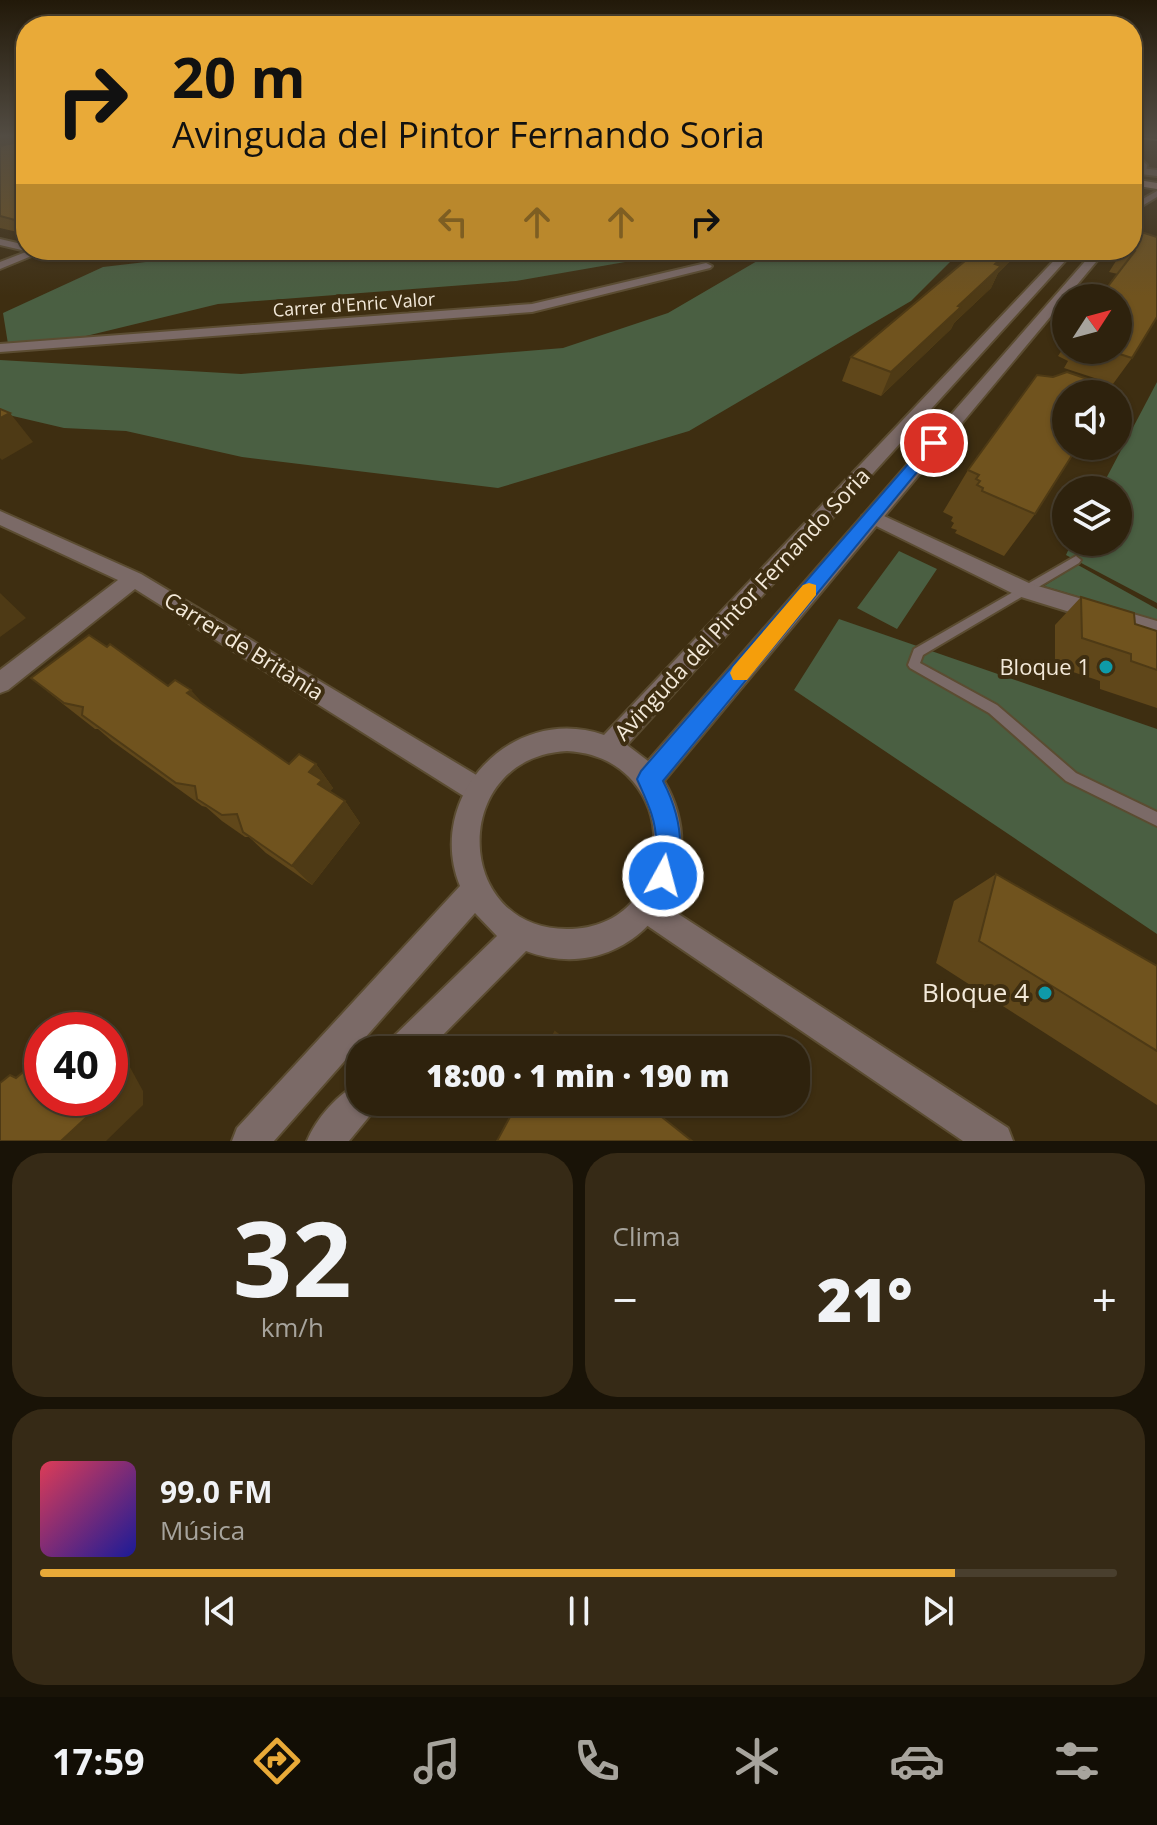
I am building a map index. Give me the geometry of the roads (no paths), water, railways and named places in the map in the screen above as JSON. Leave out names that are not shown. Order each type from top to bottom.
[{"type":"street","name":"Avinguda del Pintor Fernando Soria","points":[[609,747],[1061,260]]},
{"type":"street","name":"Avinguda del Pintor Fernando Soria","points":[[649,779],[1092,260]]},
{"type":"street","name":"Carrer d'Enric Valor","points":[[0,348],[532,308],[706,266]]},
{"type":"street","name":"Avinguda del Pintor Fernando Soria","points":[[871,516],[1025,590],[1157,630]]},
{"type":"street","name":"Carrer de Britània","points":[[0,517],[134,579],[479,791]]},
{"type":"street","points":[[0,683],[134,579]]},
{"type":"street","points":[[566,739],[581,739],[609,747],[631,760],[649,779],[664,808],[669,841],[663,876],[646,908],[620,931],[588,944],[553,946],[520,935],[494,916],[476,890],[466,856],[467,822],[479,791],[498,766],[523,749],[566,739]]},
{"type":"street","points":[[250,1141],[476,890]]},
{"type":"street","points":[[646,908],[995,1141]]},
{"type":"street","points":[[418,1036],[520,935]]},
{"type":"street","points":[[325,1141],[347,1116]]},
{"type":"lane","points":[[1076,560],[918,652],[914,665],[993,709],[1071,777],[1157,819]]},
{"type":"place","name":"Bloque 1","points":[[1106,667]]},
{"type":"place","name":"Bloque 4","points":[[1045,993]]}]
